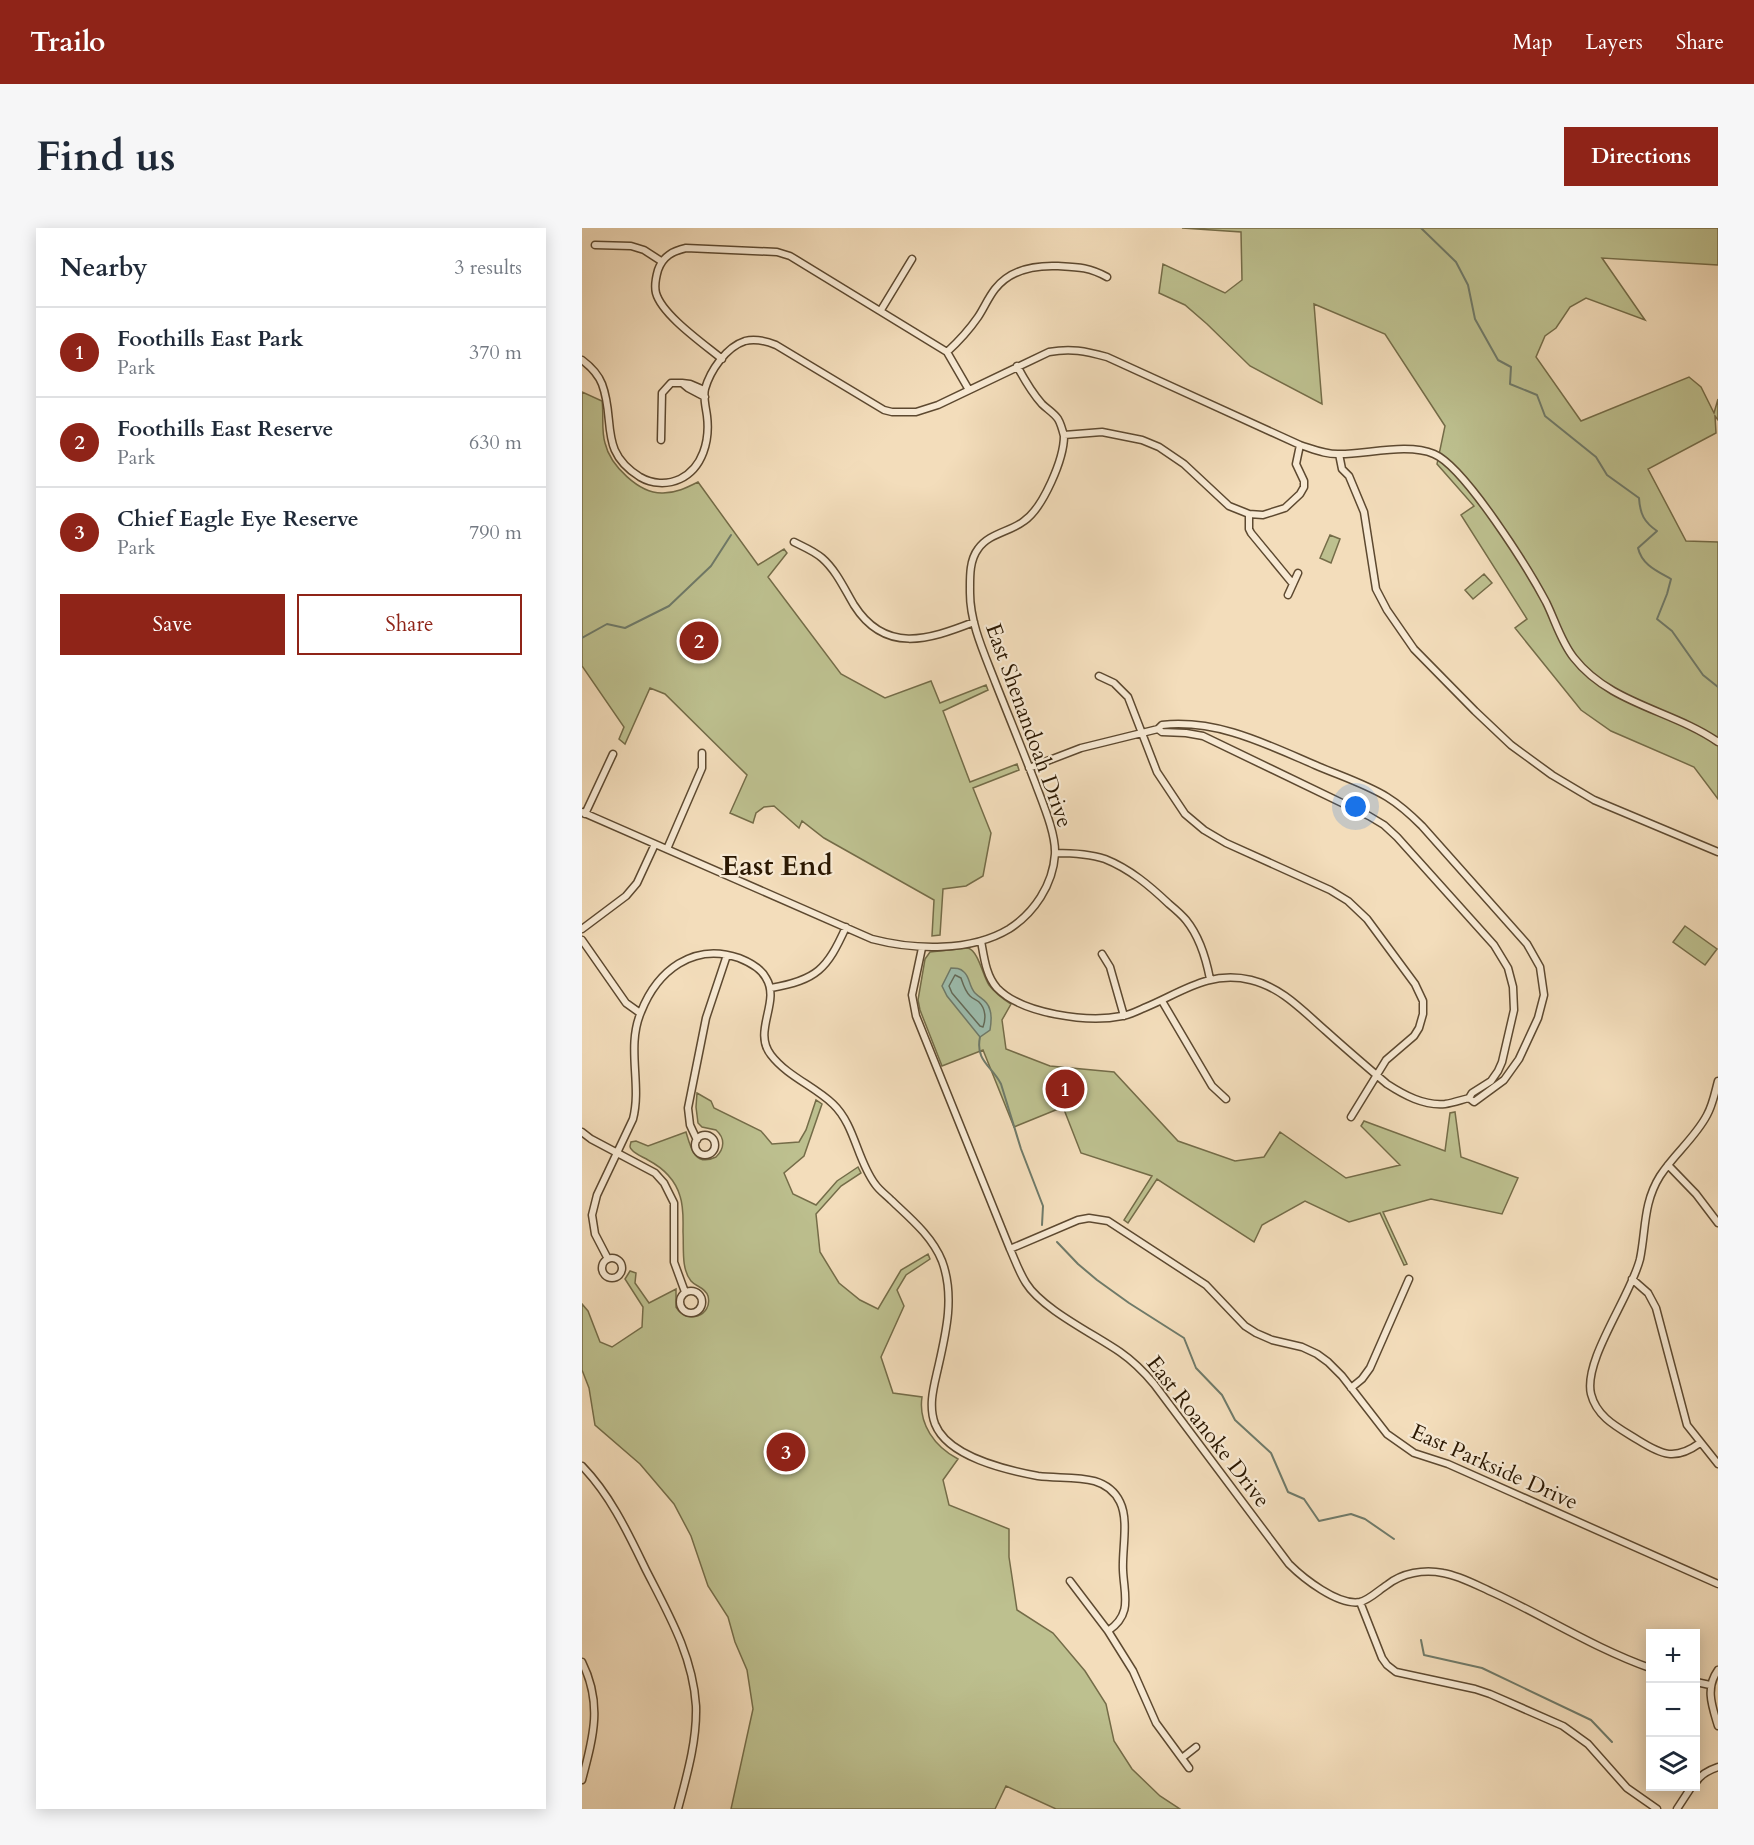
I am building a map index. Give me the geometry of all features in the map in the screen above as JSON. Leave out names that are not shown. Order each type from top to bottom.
[{"type":"street","points":[[596,245],[631,246],[644,250],[661,261]]},
{"type":"street","points":[[722,359],[682,327],[665,308],[656,293],[655,278],[661,261],[674,251],[686,248],[777,252],[790,256],[947,352],[969,390]]},
{"type":"street","points":[[881,310],[912,259]]},
{"type":"street","points":[[947,352],[960,341],[1001,282],[1010,275],[1023,269],[1049,266],[1086,268],[1107,277]]},
{"type":"street","points":[[582,360],[594,370],[602,382],[612,442],[618,457],[628,469],[656,483],[683,478],[700,459],[708,438],[705,394],[722,359],[745,341],[762,340],[776,345],[884,410],[892,412],[916,412],[938,405],[1049,352],[1065,349],[1083,350],[1107,357],[1319,452],[1339,454],[1413,450],[1434,454],[1443,459],[1479,499],[1498,526],[1535,582],[1573,657],[1587,672],[1621,695],[1685,723],[1718,742]]},
{"type":"street","points":[[1017,366],[1037,399],[1058,419],[1064,435],[1102,432],[1142,440],[1160,447],[1184,464],[1229,506],[1250,514],[1276,512],[1285,508],[1300,494],[1304,487],[1304,481],[1296,464],[1300,445]]},
{"type":"street","points":[[660,440],[662,393],[665,387],[671,383],[690,384],[705,394]]},
{"type":"street","name":"East Shenandoah Drive","points":[[584,813],[872,939],[891,944],[922,948],[981,941],[1006,931],[1020,922],[1032,909],[1048,884],[1055,853],[1048,817],[974,622],[970,597],[970,574],[978,548],[998,533],[1024,521],[1041,503],[1052,480],[1064,435]]},
{"type":"street","points":[[1339,454],[1342,469],[1349,476],[1364,512],[1376,589],[1387,610],[1414,649],[1511,745],[1552,775],[1594,800],[1718,852]]},
{"type":"street","points":[[1250,514],[1251,532],[1293,584]]},
{"type":"street","points":[[794,542],[824,559],[863,619],[882,633],[899,639],[924,637],[974,622]]},
{"type":"street","points":[[1288,595],[1298,573]]},
{"type":"street","points":[[1099,676],[1114,682],[1128,697],[1157,772],[1185,814],[1204,830],[1226,843],[1330,890],[1348,901],[1366,919],[1415,984],[1423,1001],[1423,1014],[1419,1028],[1414,1036],[1386,1060],[1352,1117]]},
{"type":"street","points":[[1029,768],[1081,747],[1158,729],[1162,725],[1190,724],[1232,732],[1256,740],[1384,795],[1405,810],[1527,944],[1540,967],[1544,995],[1538,1018],[1512,1071],[1487,1094],[1474,1102],[1468,1098]]},
{"type":"street","points":[[981,941],[989,975],[997,988],[1012,999],[1052,1014],[1094,1019],[1124,1016],[1210,979],[1251,980],[1272,988],[1292,1002],[1377,1076],[1403,1095],[1423,1102],[1444,1104],[1468,1098],[1491,1081],[1502,1062],[1514,1010],[1513,987],[1508,968],[1494,945],[1397,837],[1370,816],[1203,736],[1162,732],[1158,729]]},
{"type":"street","points":[[667,849],[702,768],[702,753]]},
{"type":"street","points":[[584,813],[613,754]]},
{"type":"street","points":[[582,929],[632,890],[655,844]]},
{"type":"street","points":[[1055,853],[1104,859],[1126,869],[1147,884],[1186,919],[1199,943],[1210,979]]},
{"type":"street","points":[[771,988],[794,984],[817,973],[834,954],[846,927]]},
{"type":"street","points":[[582,940],[626,1003],[640,1012]]},
{"type":"street","name":"East Roanoke Drive","points":[[922,948],[912,995],[916,1016],[1010,1249],[1026,1283],[1049,1306],[1121,1353],[1140,1369],[1154,1384],[1289,1564],[1307,1581],[1333,1596],[1360,1602]]},
{"type":"street","points":[[1102,954],[1110,967],[1124,1016]]},
{"type":"street","points":[[697,1140],[690,1125],[688,1108],[706,1018],[728,955]]},
{"type":"street","points":[[608,1259],[595,1234],[592,1215],[597,1195],[635,1111],[634,1043],[640,1012],[656,984],[676,965],[701,956],[728,955],[744,960],[766,976],[771,988],[770,1004],[763,1031],[768,1052],[785,1069],[834,1104],[846,1120],[864,1166],[876,1186],[921,1227],[942,1262],[948,1289],[949,1312],[932,1395],[932,1412],[935,1425],[943,1438],[955,1448],[977,1459],[1013,1470],[1040,1476],[1088,1479],[1100,1483],[1112,1490],[1119,1500],[1125,1521],[1123,1572],[1126,1599],[1121,1619],[1108,1631]]},
{"type":"street","points":[[1162,1001],[1212,1086],[1226,1099]]},
{"type":"street","points":[[1700,1443],[1684,1453],[1674,1455],[1651,1448],[1608,1421],[1594,1404],[1590,1383],[1593,1364],[1639,1260],[1648,1202],[1659,1177],[1704,1120],[1718,1081]]},
{"type":"street","points":[[582,1132],[655,1173],[664,1183],[671,1194],[675,1213],[674,1262],[685,1292]]},
{"type":"street","points":[[1668,1165],[1696,1194],[1718,1223]]},
{"type":"street","name":"East Parkside Drive","points":[[1010,1249],[1078,1220],[1089,1218],[1108,1221],[1206,1285],[1245,1326],[1256,1334],[1302,1347],[1328,1362],[1387,1434],[1414,1453],[1448,1464],[1718,1584]]},
{"type":"street","points":[[1351,1388],[1370,1368],[1409,1280]]},
{"type":"street","points":[[1632,1280],[1648,1293],[1656,1308],[1685,1418],[1692,1432],[1718,1464]]},
{"type":"street","points":[[582,1466],[605,1493],[618,1514],[681,1640],[689,1667],[696,1705],[695,1734],[678,1809]]},
{"type":"street","points":[[1646,1666],[1615,1654],[1507,1599],[1461,1578],[1444,1573],[1428,1572],[1402,1576],[1360,1602],[1382,1658],[1396,1672],[1482,1691],[1563,1726],[1588,1744],[1627,1788],[1657,1809]]},
{"type":"street","points":[[1070,1581],[1108,1631],[1133,1671],[1151,1714],[1189,1768]]},
{"type":"street","points":[[582,1662],[591,1684],[595,1722],[582,1780]]},
{"type":"street","points":[[1718,1670],[1710,1685],[1709,1694],[1718,1726]]},
{"type":"street","points":[[1700,1683],[1710,1685]]},
{"type":"street","points":[[1182,1758],[1196,1747]]},
{"type":"street","points":[[1700,1775],[1718,1767]]},
{"type":"street","points":[[1677,1809],[1689,1791]]},
{"type":"green space","points":[[1182,228],[1718,228],[1718,265],[1602,258],[1645,320],[1586,298],[1570,307],[1556,328],[1545,336],[1536,357],[1581,421],[1689,377],[1701,387],[1714,413],[1718,399],[1718,420],[1715,416],[1716,433],[1648,469],[1686,541],[1718,542],[1718,799],[1694,767],[1611,731],[1581,710],[1515,628],[1527,619],[1461,515],[1474,506],[1437,464],[1445,426],[1385,334],[1314,304],[1322,404],[1250,366],[1185,305],[1159,293],[1163,264],[1225,293],[1242,280],[1241,232]]},
{"type":"green space","points":[[582,392],[602,401],[605,443],[613,460],[627,477],[645,489],[663,493],[677,491],[698,482],[758,565],[784,549],[787,553],[768,577],[841,674],[885,698],[931,681],[940,703],[986,685],[988,690],[943,711],[970,782],[1017,764],[1019,770],[973,788],[991,833],[983,876],[966,886],[943,889],[940,935],[932,936],[934,900],[824,838],[802,821],[799,828],[774,806],[764,807],[756,813],[753,823],[730,813],[747,775],[665,694],[650,688],[625,744],[619,739],[624,727],[582,666]]},
{"type":"green space","points":[[1330,535],[1340,539],[1331,563],[1320,558]]},
{"type":"green space","points":[[1484,574],[1492,583],[1473,599],[1465,590]]},
{"type":"green space","points":[[1685,926],[1717,949],[1705,965],[1673,942]]},
{"type":"green space","points":[[968,948],[978,959],[989,985],[1011,1004],[1002,1020],[1006,1049],[1050,1066],[1114,1072],[1178,1141],[1235,1161],[1264,1157],[1280,1132],[1346,1178],[1400,1165],[1361,1126],[1364,1121],[1445,1151],[1450,1113],[1455,1112],[1461,1157],[1518,1178],[1502,1214],[1431,1199],[1383,1212],[1407,1264],[1404,1265],[1380,1213],[1349,1222],[1305,1201],[1262,1225],[1254,1242],[1157,1179],[1128,1223],[1124,1220],[1152,1176],[1081,1153],[1063,1107],[1014,1127],[983,1050],[942,1066],[918,1000],[925,959],[930,952]]},
{"type":"green space","points":[[697,1093],[711,1101],[714,1108],[761,1131],[772,1144],[799,1142],[806,1130],[816,1100],[822,1104],[804,1156],[784,1173],[793,1194],[816,1205],[837,1181],[858,1167],[861,1173],[841,1186],[816,1214],[820,1252],[839,1283],[860,1300],[878,1309],[901,1270],[928,1254],[930,1259],[906,1275],[897,1290],[904,1306],[881,1357],[893,1393],[922,1397],[921,1407],[930,1434],[942,1448],[958,1459],[943,1480],[949,1505],[1009,1529],[1009,1557],[1017,1610],[1053,1633],[1085,1671],[1106,1704],[1114,1741],[1132,1769],[1160,1796],[1180,1809],[1056,1809],[1006,1786],[995,1809],[731,1809],[753,1709],[747,1670],[735,1642],[728,1617],[708,1586],[691,1536],[674,1504],[640,1464],[595,1425],[589,1388],[582,1370],[582,1304],[588,1311],[600,1342],[612,1347],[642,1327],[643,1307],[625,1279],[630,1271],[636,1273],[635,1283],[649,1303],[676,1289],[676,1307],[681,1313],[692,1317],[698,1316],[707,1309],[709,1303],[707,1293],[691,1281],[686,1271],[683,1210],[678,1190],[663,1170],[635,1153],[630,1146],[631,1142],[636,1141],[648,1146],[686,1132],[695,1155],[703,1160],[716,1157],[721,1150],[722,1140],[716,1130],[702,1127],[698,1123]]},
{"type":"water","points":[[951,968],[964,972],[973,991],[989,1007],[990,1030],[980,1037],[947,996],[942,986]]},
{"type":"waterway","points":[[1421,228],[1456,262],[1468,285],[1475,319],[1498,360],[1511,367],[1510,384],[1537,395],[1545,416],[1596,457],[1607,475],[1639,498],[1640,509],[1644,517],[1657,531],[1638,548],[1640,554],[1651,567],[1671,579],[1657,619],[1672,631],[1703,675],[1718,687]]},
{"type":"waterway","points":[[582,638],[607,624],[625,628],[669,606],[711,566],[731,535]]},
{"type":"waterway","points":[[980,1037],[982,1058],[1001,1084],[1021,1149],[1043,1206],[1042,1225]]},
{"type":"waterway","points":[[1057,1242],[1097,1280],[1184,1338],[1196,1368],[1222,1395],[1235,1420],[1271,1453],[1288,1492],[1304,1499],[1319,1521],[1351,1514],[1365,1519],[1394,1539]]},
{"type":"waterway","points":[[1421,1640],[1424,1655],[1482,1668],[1591,1720],[1612,1742]]},
{"type":"place","name":"Foothills East Reserve","points":[[699,641]]},
{"type":"place","name":"Foothills East Park","points":[[1065,1089]]},
{"type":"place","name":"Chief Eagle Eye Reserve","points":[[786,1452]]},
{"type":"district","name":"East End","points":[[777,865]]}]
